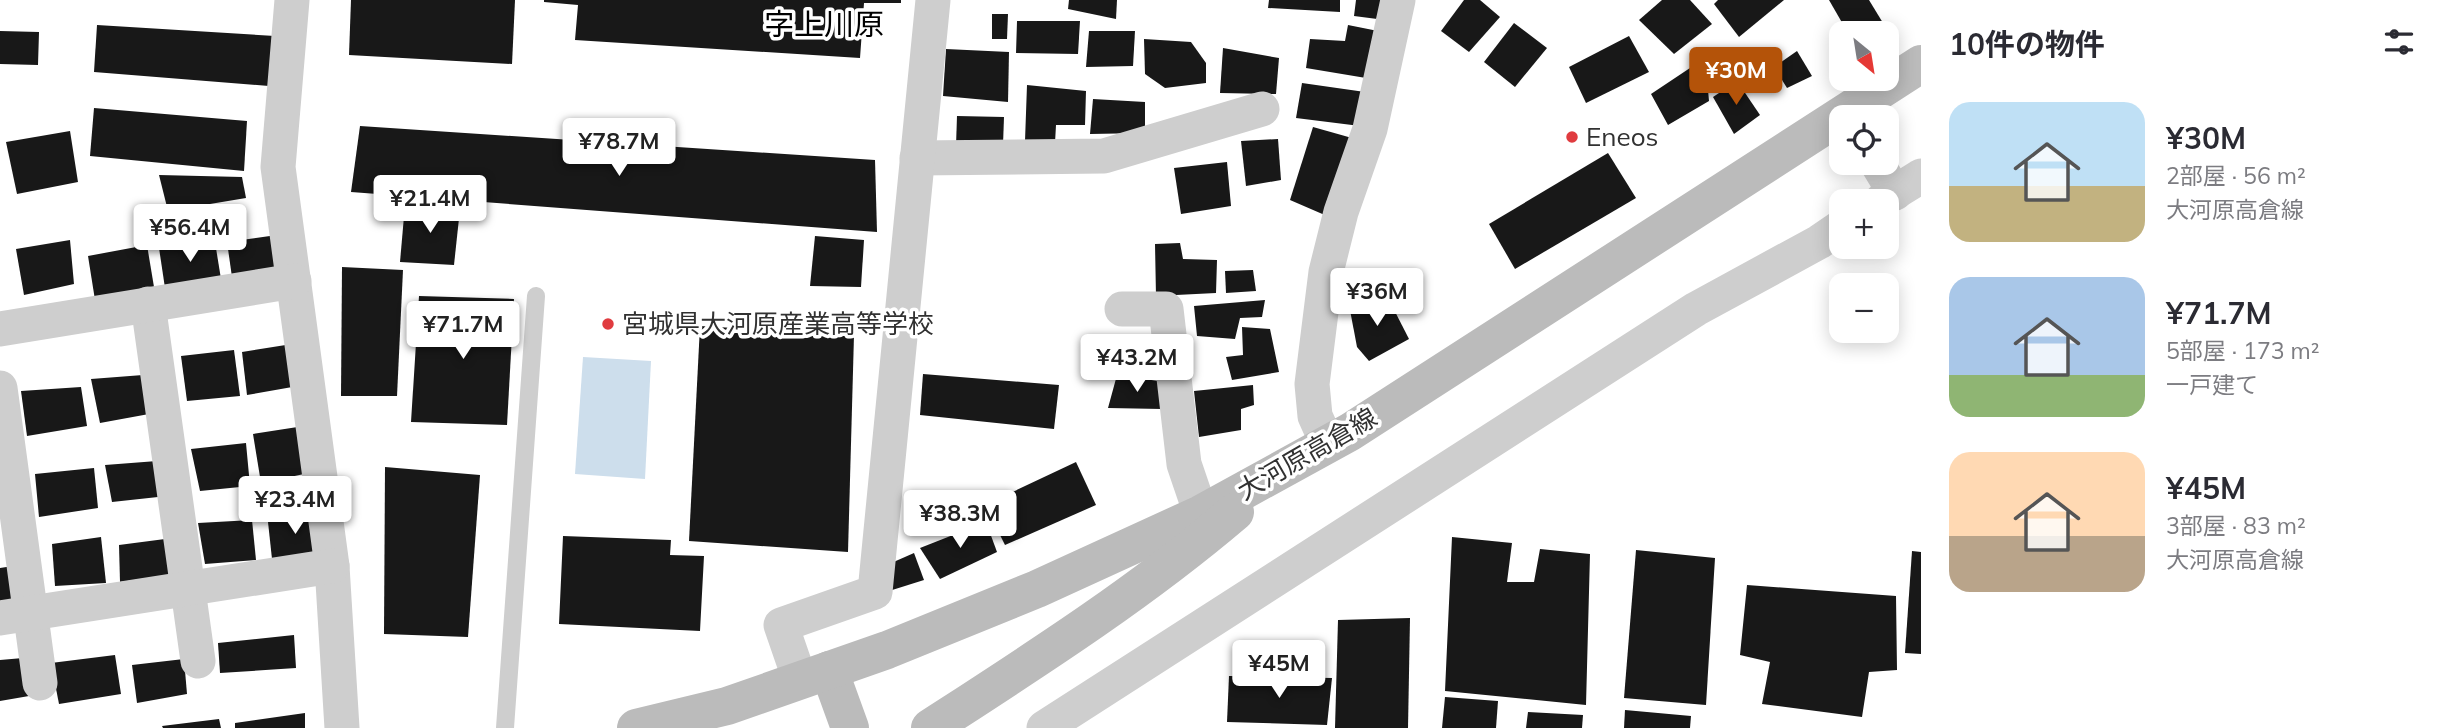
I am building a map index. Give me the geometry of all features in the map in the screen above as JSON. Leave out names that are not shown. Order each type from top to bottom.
[{"type":"main road","name":"大河原高倉線","points":[[1862,105],[1921,64]]},
{"type":"main road","name":"大河原高倉線","points":[[636,728],[727,706],[907,642],[1037,589],[1201,514],[1328,445],[1829,127]]},
{"type":"main road","points":[[930,728],[1044,654],[1180,558],[1287,467]]},
{"type":"main road","points":[[814,675],[850,728]]},
{"type":"street","points":[[292,0],[278,167],[332,566],[342,728]]},
{"type":"street","points":[[814,675],[781,625],[875,592],[933,0]]},
{"type":"street","points":[[1328,445],[1315,416],[1312,384],[1326,272],[1341,212],[1370,129],[1398,0]]},
{"type":"street","points":[[918,158],[1104,156],[1262,109]]},
{"type":"street","points":[[1887,175],[1898,189]]},
{"type":"street","points":[[1044,728],[1684,316],[1829,235]]},
{"type":"street","points":[[0,329],[294,281]]},
{"type":"street","points":[[148,304],[198,662]]},
{"type":"street","points":[[1122,309],[1166,309],[1184,464],[1201,514]]},
{"type":"street","points":[[0,388],[15,615],[40,683]]},
{"type":"street","points":[[15,615],[332,566]]},
{"type":"lane","points":[[505,728],[536,296]]},
{"type":"water","points":[[583,357],[651,361],[645,479],[575,474]]},
{"type":"building","points":[[351,0],[515,0],[512,64],[349,55]]},
{"type":"building","points":[[544,0],[901,0],[901,3],[864,3],[860,58],[575,40],[578,5]]},
{"type":"building","points":[[1069,0],[1117,0],[1116,19],[1068,9]]},
{"type":"building","points":[[1269,0],[1340,0],[1340,12],[1268,8]]},
{"type":"building","points":[[1356,0],[1390,0],[1385,20],[1354,16]]},
{"type":"building","points":[[1464,0],[1480,0],[1500,17],[1469,52],[1441,31]]},
{"type":"building","points":[[1662,0],[1690,0],[1712,24],[1674,54],[1639,20]]},
{"type":"building","points":[[1718,0],[1784,0],[1739,37],[1714,4]]},
{"type":"building","points":[[1829,0],[1869,0],[1882,21],[1841,21]]},
{"type":"building","points":[[992,14],[1008,14],[1007,39],[992,39]]},
{"type":"building","points":[[1017,21],[1080,21],[1078,54],[1016,53]]},
{"type":"building","points":[[1514,23],[1547,48],[1515,87],[1484,62]]},
{"type":"building","points":[[97,25],[275,36],[269,86],[94,72]]},
{"type":"building","points":[[1348,25],[1383,32],[1372,79],[1306,68],[1310,39],[1345,41]]},
{"type":"building","points":[[0,31],[39,32],[38,65],[0,64]]},
{"type":"building","points":[[1089,31],[1135,31],[1133,66],[1086,67]]},
{"type":"building","points":[[1629,36],[1649,72],[1586,103],[1569,67]]},
{"type":"building","points":[[1144,39],[1191,42],[1206,63],[1206,83],[1165,88],[1145,74]]},
{"type":"building","points":[[1223,48],[1279,58],[1276,94],[1220,93]]},
{"type":"building","points":[[946,49],[1009,52],[1008,102],[943,96]]},
{"type":"building","points":[[1797,51],[1812,76],[1787,88],[1774,67]]},
{"type":"building","points":[[1708,56],[1737,68],[1708,90],[1709,101],[1668,125],[1651,94]]},
{"type":"building","points":[[1737,81],[1760,115],[1734,134],[1713,97]]},
{"type":"building","points":[[1302,83],[1365,92],[1360,126],[1296,118]]},
{"type":"building","points":[[1027,85],[1086,91],[1085,125],[1056,125],[1055,143],[1025,141]]},
{"type":"building","points":[[1093,99],[1145,102],[1145,133],[1090,134]]},
{"type":"building","points":[[94,108],[247,121],[244,171],[90,156]]},
{"type":"building","points":[[957,116],[1004,117],[1003,145],[956,146]]},
{"type":"building","points":[[360,126],[875,160],[877,232],[351,192]]},
{"type":"building","points":[[1313,127],[1352,138],[1327,216],[1290,200]]},
{"type":"building","points":[[70,131],[78,182],[17,194],[6,142]]},
{"type":"building","points":[[1278,139],[1281,180],[1246,186],[1241,141]]},
{"type":"building","points":[[1608,153],[1636,198],[1515,269],[1489,224]]},
{"type":"building","points":[[1227,162],[1231,206],[1181,214],[1174,168]]},
{"type":"building","points":[[159,175],[242,177],[246,198],[168,211]]},
{"type":"building","points":[[405,205],[460,209],[454,265],[400,262]]},
{"type":"building","points":[[277,235],[282,269],[232,277],[227,242]]},
{"type":"building","points":[[815,236],[864,240],[861,287],[810,286]]},
{"type":"building","points":[[70,240],[74,284],[24,295],[16,249]]},
{"type":"building","points":[[215,242],[221,279],[165,288],[159,248]]},
{"type":"building","points":[[1180,243],[1183,259],[1217,260],[1216,293],[1156,296],[1155,244]]},
{"type":"building","points":[[147,245],[154,287],[95,300],[88,256]]},
{"type":"building","points":[[342,267],[403,270],[397,396],[341,396]]},
{"type":"building","points":[[1253,270],[1256,291],[1226,293],[1225,271]]},
{"type":"building","points":[[419,296],[514,299],[507,425],[411,422]]},
{"type":"building","points":[[1387,296],[1409,339],[1369,361],[1357,347],[1350,310]]},
{"type":"building","points":[[1265,300],[1262,317],[1240,318],[1235,339],[1197,336],[1194,306]]},
{"type":"building","points":[[700,326],[854,335],[848,552],[689,541]]},
{"type":"building","points":[[1242,327],[1270,329],[1279,372],[1232,380],[1226,357],[1243,355]]},
{"type":"building","points":[[292,344],[298,386],[247,395],[242,352]]},
{"type":"building","points":[[234,350],[240,396],[187,401],[181,356]]},
{"type":"building","points":[[923,374],[1059,385],[1054,429],[920,415]]},
{"type":"building","points":[[143,375],[149,414],[100,423],[91,379]]},
{"type":"building","points":[[1117,375],[1165,382],[1162,409],[1108,408]]},
{"type":"building","points":[[1253,385],[1254,405],[1241,409],[1241,430],[1199,437],[1194,391]]},
{"type":"building","points":[[81,387],[87,426],[27,436],[21,391]]},
{"type":"building","points":[[304,426],[309,473],[261,483],[253,434]]},
{"type":"building","points":[[246,443],[250,486],[200,491],[191,449]]},
{"type":"building","points":[[157,461],[158,497],[112,502],[105,465]]},
{"type":"building","points":[[1076,462],[1096,505],[1005,545],[985,505]]},
{"type":"building","points":[[385,467],[480,475],[468,637],[384,634]]},
{"type":"building","points":[[94,468],[98,508],[39,517],[35,474]]},
{"type":"building","points":[[317,512],[320,552],[272,559],[268,522]]},
{"type":"building","points":[[252,520],[256,560],[205,564],[198,523]]},
{"type":"building","points":[[986,522],[997,552],[940,579],[920,548]]},
{"type":"building","points":[[563,536],[671,540],[670,555],[704,556],[700,631],[559,624]]},
{"type":"building","points":[[101,537],[106,583],[55,586],[52,544]]},
{"type":"building","points":[[1452,537],[1512,543],[1507,582],[1534,582],[1540,549],[1590,554],[1586,705],[1445,691]]},
{"type":"building","points":[[165,539],[170,575],[120,582],[119,545]]},
{"type":"building","points":[[1636,550],[1715,558],[1706,705],[1624,698]]},
{"type":"building","points":[[1912,551],[1921,552],[1921,654],[1905,653]]},
{"type":"building","points":[[914,553],[924,580],[889,591],[889,564]]},
{"type":"building","points":[[13,566],[18,603],[0,606],[0,568]]},
{"type":"building","points":[[1747,585],[1896,596],[1897,670],[1869,672],[1862,717],[1762,704],[1770,662],[1740,655]]},
{"type":"building","points":[[1410,618],[1408,728],[1335,728],[1338,620]]},
{"type":"building","points":[[294,635],[296,668],[220,673],[218,643]]},
{"type":"building","points":[[115,655],[121,694],[59,704],[51,663]]},
{"type":"building","points":[[23,658],[29,696],[0,701],[0,660]]},
{"type":"building","points":[[184,659],[187,694],[137,703],[132,665]]},
{"type":"building","points":[[1229,676],[1332,678],[1327,725],[1227,722]]},
{"type":"building","points":[[1445,697],[1498,701],[1496,728],[1442,728]]},
{"type":"building","points":[[1625,710],[1691,716],[1690,728],[1624,728]]},
{"type":"building","points":[[1528,712],[1583,715],[1582,728],[1526,728]]},
{"type":"building","points":[[305,713],[305,728],[235,728],[235,723]]},
{"type":"building","points":[[219,719],[221,728],[162,726]]},
{"type":"place","name":"Eneos","points":[[1572,137]]},
{"type":"place","name":"宮城県大河原産業高等学校","points":[[608,324]]},
{"type":"district","name":"字上川原","points":[[824,25]]}]
